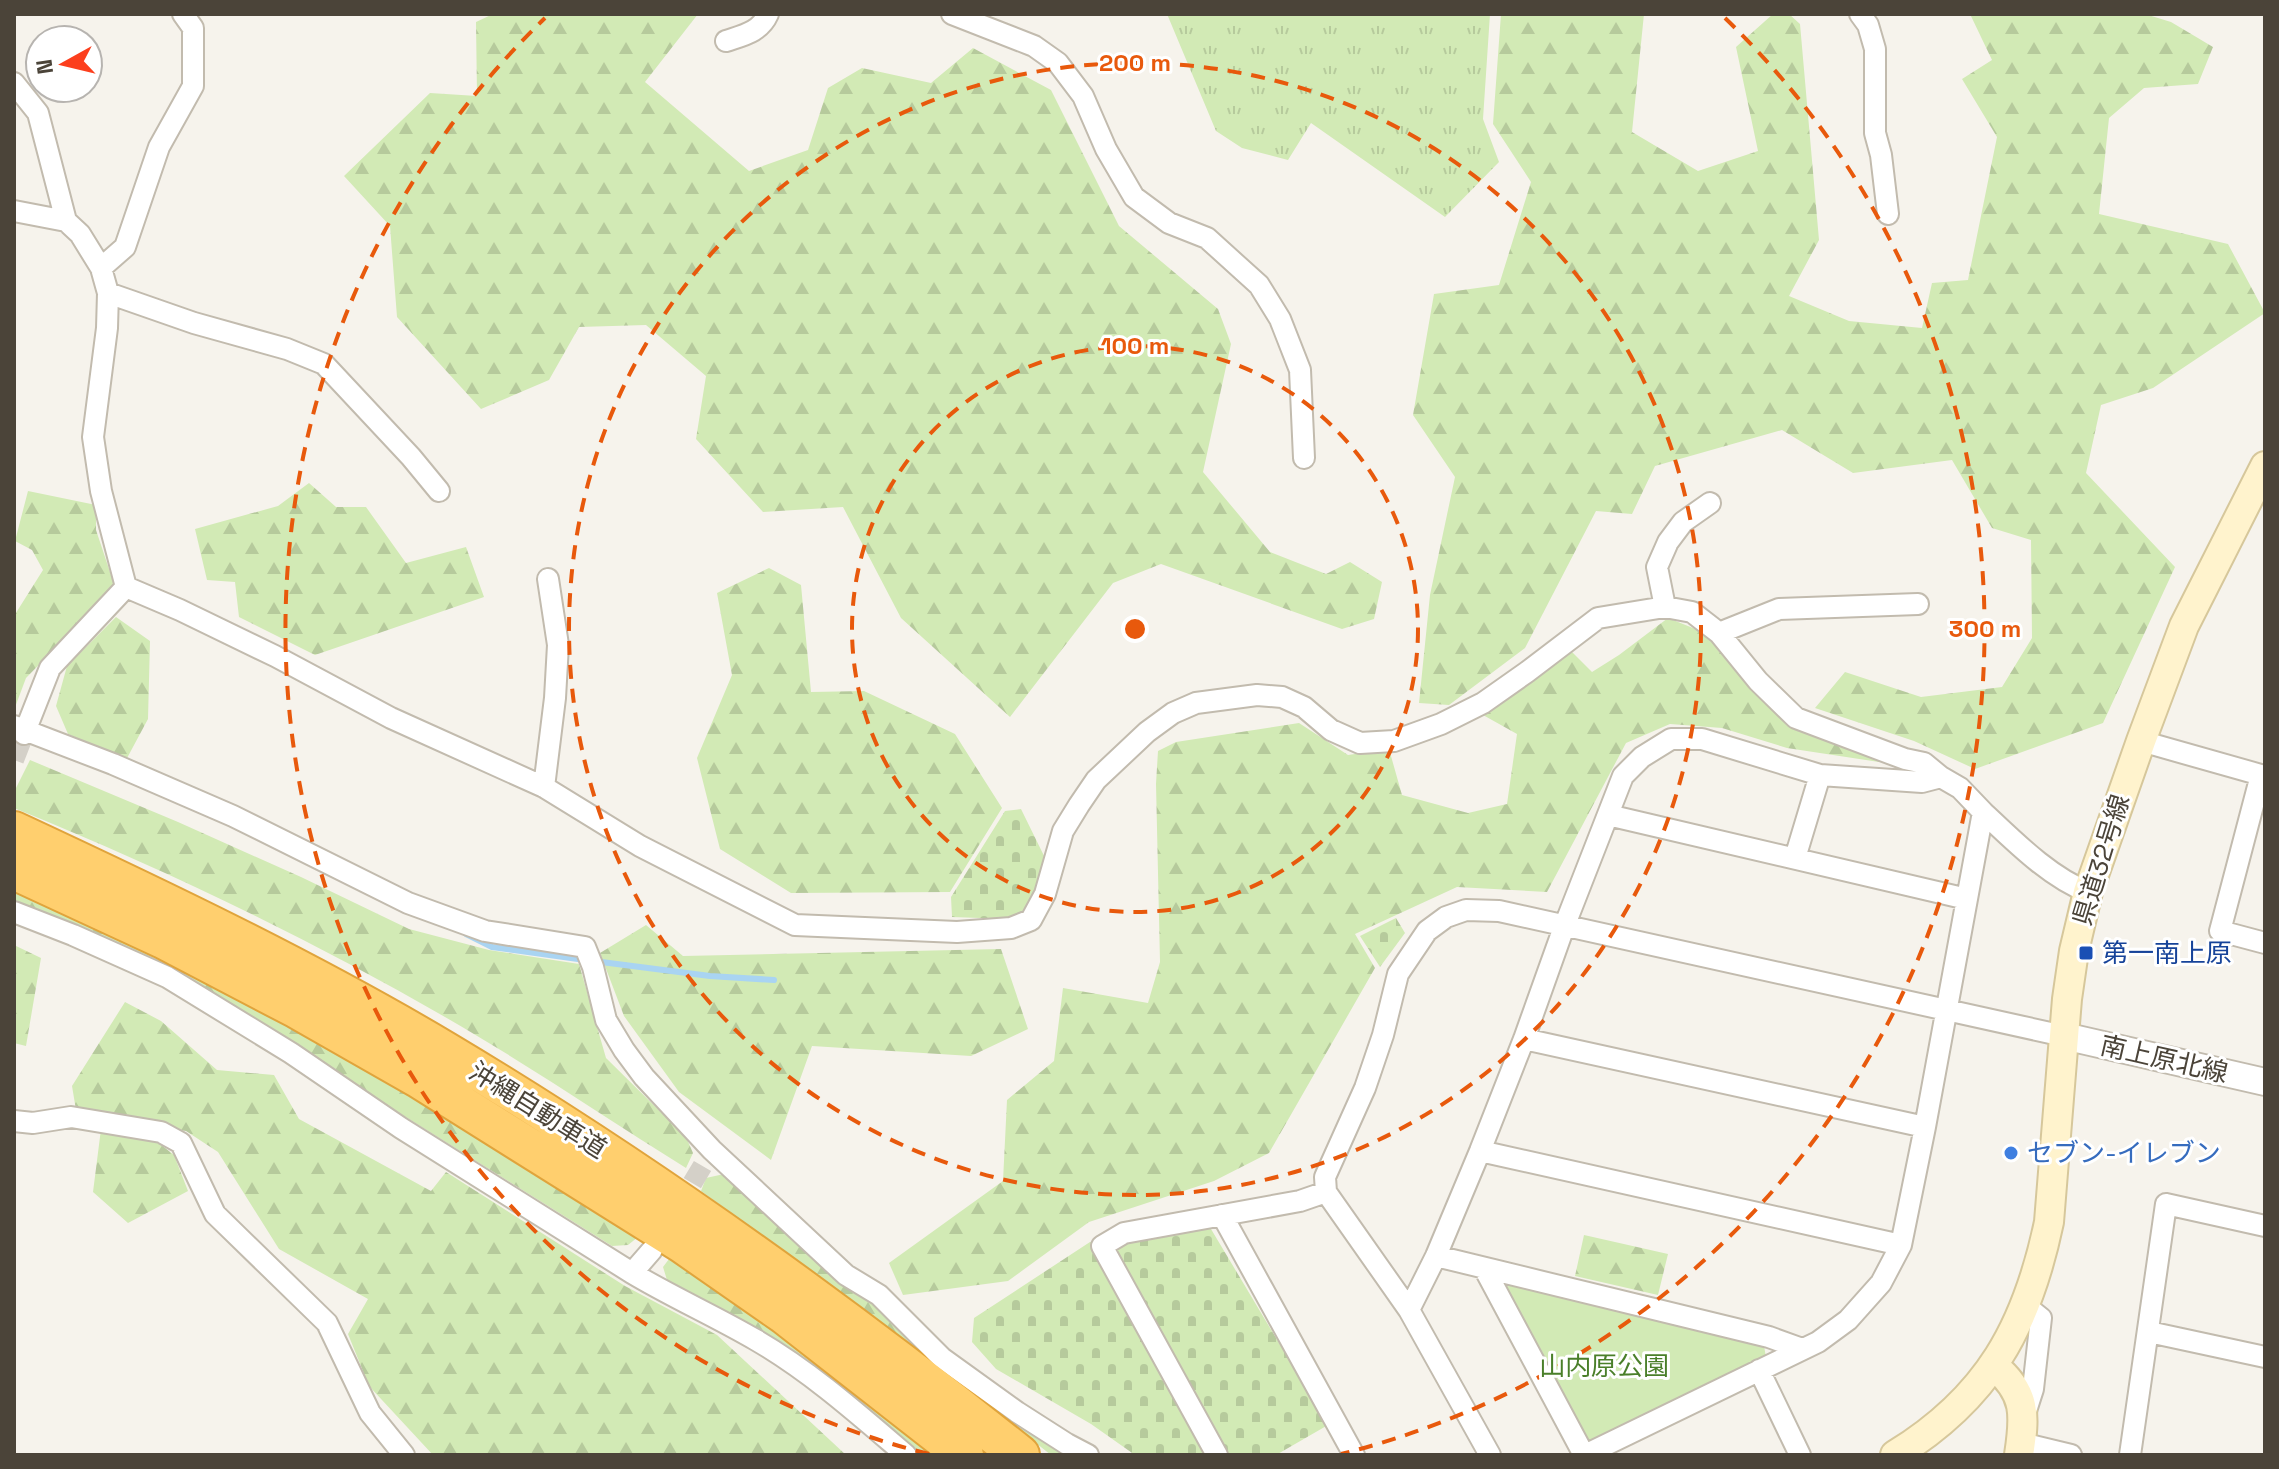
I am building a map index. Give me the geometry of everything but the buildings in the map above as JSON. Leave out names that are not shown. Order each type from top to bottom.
[{"type":"highway","name":"沖縄自動車道","points":[[14,831],[174,906],[309,976],[457,1059],[572,1130],[690,1208],[932,1385],[1020,1455]]},
{"type":"highway","name":"沖縄自動車道","points":[[14,870],[163,939],[297,1009],[418,1078],[683,1244],[785,1315],[964,1455]]},
{"type":"main road","name":"県道32号線","points":[[1895,1455],[1934,1429],[1994,1366],[2026,1306],[2049,1222],[2074,951],[2088,892],[2184,626],[2258,495],[2265,466]]},
{"type":"main road","points":[[1994,1366],[2005,1375],[2020,1397],[2021,1438]]},
{"type":"street","points":[[101,268],[125,247],[159,147],[193,86],[193,28],[183,14]]},
{"type":"street","points":[[726,41],[754,32],[768,14]]},
{"type":"street","points":[[952,14],[1034,46],[1058,63],[1083,96],[1106,149],[1134,197],[1169,223],[1207,238],[1259,285],[1280,319],[1300,370],[1304,458]]},
{"type":"street","points":[[1860,14],[1868,25],[1875,49],[1875,133],[1881,155],[1888,214]]},
{"type":"street","points":[[14,83],[38,113],[66,221]]},
{"type":"street","points":[[14,211],[66,221],[80,234],[101,268],[108,293],[107,328],[93,437],[101,491],[126,587]]},
{"type":"street","points":[[108,293],[194,323],[287,349],[324,364],[439,491]]},
{"type":"street","points":[[1665,607],[1657,567],[1662,554],[1683,522],[1710,503]]},
{"type":"street","points":[[544,787],[558,645],[548,579]]},
{"type":"street","points":[[126,587],[50,668],[21,730],[113,764],[233,816],[408,903],[485,931],[589,957],[606,1020],[624,1050],[644,1077],[712,1150],[846,1275],[879,1295],[942,1358],[1017,1412],[1088,1455]]},
{"type":"street","points":[[126,587],[275,656],[391,718],[544,787],[640,846],[795,925],[957,932],[1011,928],[1031,920],[1045,894],[1063,831],[1096,780],[1147,732],[1173,713],[1196,703],[1257,695],[1282,697],[1304,707],[1331,730],[1360,743],[1394,741],[1441,724],[1483,703],[1598,618],[1665,607],[1692,612],[1719,633],[1758,681],[1796,718],[1905,759],[1924,763],[1960,788],[2015,841],[2071,886],[2088,892]]},
{"type":"street","points":[[1719,633],[1779,609],[1918,604]]},
{"type":"street","points":[[1409,1310],[1436,1256],[1480,1151],[1623,776],[1642,757],[1671,739],[1702,739],[1820,775],[1922,782],[1941,777]]},
{"type":"street","points":[[2141,741],[2263,768],[2220,931],[2265,943]]},
{"type":"street","points":[[1795,858],[1820,775]]},
{"type":"street","points":[[1484,1268],[1584,1455],[1818,1342],[1848,1320],[1881,1283],[1901,1245],[1983,812]]},
{"type":"street","points":[[1608,815],[1967,899]]},
{"type":"street","points":[[1490,1455],[1409,1310],[1326,1192],[1325,1177],[1365,1088],[1383,1035],[1398,974],[1427,931],[1446,917],[1466,910],[1499,911],[2064,1036]]},
{"type":"street","points":[[14,912],[167,977],[291,1053],[423,1142],[632,1273],[756,1340],[816,1380],[906,1455]]},
{"type":"street","name":"南上原北線","points":[[2064,1036],[2265,1082]]},
{"type":"street","points":[[1524,1039],[1925,1127]]},
{"type":"street","points":[[14,1121],[33,1123],[71,1117],[161,1132],[181,1143],[215,1214],[327,1323],[370,1413],[404,1455]]},
{"type":"street","points":[[1480,1151],[1901,1245]]},
{"type":"street","points":[[1217,1455],[1102,1246],[1124,1233],[1300,1201],[1326,1192]]},
{"type":"street","points":[[2130,1455],[2166,1204],[2265,1226]]},
{"type":"street","points":[[1222,1215],[1354,1455]]},
{"type":"street","points":[[632,1273],[652,1250]]},
{"type":"street","points":[[1436,1256],[1769,1337],[1802,1349]]},
{"type":"street","points":[[2026,1306],[2041,1318],[2033,1389],[2021,1438],[2071,1455]]},
{"type":"street","points":[[2149,1332],[2265,1357]]},
{"type":"street","points":[[1759,1370],[1800,1455]]},
{"type":"green space","points":[[493,14],[698,14],[645,82],[749,171],[808,150],[828,88],[862,68],[931,83],[973,48],[1051,90],[1119,226],[1218,309],[1231,344],[1203,472],[1270,552],[1326,574],[1350,562],[1382,582],[1374,619],[1342,629],[1161,564],[1113,583],[1010,717],[901,618],[843,507],[763,512],[696,439],[706,376],[646,325],[579,327],[549,380],[481,409],[397,317],[390,226],[344,176],[430,93],[477,96],[476,22]]},
{"type":"green space","points":[[1167,14],[1490,14],[1483,119],[1499,162],[1445,217],[1311,123],[1288,160],[1242,148],[1216,131]]},
{"type":"green space","points":[[1501,14],[1644,14],[1632,132],[1698,171],[1758,151],[1736,47],[1773,14],[1789,14],[1800,24],[1819,240],[1789,296],[1849,321],[1922,328],[1932,283],[1968,280],[1997,137],[1962,79],[1992,60],[1970,14],[2145,14],[2171,22],[2213,47],[2198,84],[2144,88],[2109,118],[2099,214],[2228,244],[2265,313],[2153,388],[2101,405],[2086,473],[2175,567],[2103,723],[1975,769],[1914,741],[1815,708],[1845,672],[1921,697],[2002,687],[2032,638],[2031,540],[1992,528],[1952,460],[1853,473],[1782,430],[1655,466],[1632,514],[1596,511],[1525,648],[1449,705],[1419,703],[1430,595],[1455,477],[1413,415],[1434,294],[1499,285],[1531,182],[1493,124]]},
{"type":"green space","points":[[309,483],[336,507],[366,507],[406,563],[466,547],[484,597],[315,655],[239,617],[235,582],[207,580],[195,529],[278,506]]},
{"type":"green space","points":[[28,491],[96,505],[96,530],[115,587],[26,678],[14,710],[14,616],[43,570],[32,550],[15,541]]},
{"type":"green space","points":[[769,568],[801,585],[811,692],[864,691],[955,734],[1002,808],[950,892],[791,893],[720,849],[697,758],[732,675],[717,593]]},
{"type":"green space","points":[[116,617],[150,641],[148,719],[126,760],[68,734],[56,706],[67,666]]},
{"type":"green space","points":[[1668,618],[1698,630],[1735,663],[1770,706],[1879,755],[1879,762],[1787,748],[1722,728],[1670,724],[1626,743],[1547,892],[1457,887],[1355,934],[1375,968],[1269,1153],[1214,1181],[1089,1222],[1008,1281],[903,1295],[889,1263],[1003,1181],[1007,1100],[1054,1061],[1063,988],[1148,1003],[1160,962],[1158,751],[1176,742],[1299,723],[1348,755],[1389,749],[1402,795],[1468,813],[1507,804],[1517,734],[1483,715],[1572,652],[1592,672]]},
{"type":"green space","points":[[30,760],[178,822],[409,929],[489,950],[579,964],[606,1058],[686,1137],[693,1153],[686,1168],[476,1035],[340,959],[179,879],[14,808],[14,792]]},
{"type":"green space","points":[[1021,809],[1048,864],[1027,912],[1008,919],[952,917],[951,897],[1005,811]]},
{"type":"green space","points":[[14,891],[185,972],[332,1047],[473,1129],[638,1237],[628,1245],[612,1246],[254,1022],[14,905]]},
{"type":"green space","points":[[1396,918],[1405,933],[1380,967],[1360,936]]},
{"type":"green space","points":[[646,925],[683,956],[1001,949],[1028,1029],[971,1056],[812,1046],[771,1160],[679,1092],[624,1016],[600,953]]},
{"type":"green space","points":[[14,945],[41,958],[26,1046],[14,1043]]},
{"type":"green space","points":[[125,1002],[161,1021],[217,1070],[274,1075],[299,1119],[431,1191],[446,1172],[625,1286],[717,1335],[846,1455],[433,1455],[369,1386],[348,1334],[368,1299],[279,1249],[218,1152],[186,1131],[77,1116],[72,1086]]},
{"type":"green space","points":[[101,1129],[155,1140],[174,1155],[188,1191],[128,1223],[93,1192]]},
{"type":"green space","points":[[724,1174],[989,1401],[1080,1455],[1051,1455],[927,1357],[701,1191],[706,1178]]},
{"type":"green space","points":[[1208,1224],[1328,1425],[1276,1455],[1135,1455],[1091,1424],[996,1369],[972,1342],[974,1318],[1090,1242]]},
{"type":"green space","points":[[1584,1235],[1668,1254],[1658,1295],[1575,1276]]},
{"type":"green space","points":[[672,1255],[947,1455],[920,1455],[848,1394],[752,1325],[667,1280],[663,1267]]},
{"type":"green space","name":"山内原公園","points":[[1484,1268],[1764,1346],[1766,1357],[1579,1449]]},
{"type":"waterway","points":[[466,934],[492,947],[710,976],[774,980]]},
{"type":"tunnel","points":[[14,760],[24,734]]},
{"type":"tunnel","points":[[677,1209],[712,1150]]},
{"type":"place","name":"第一南上原","points":[[2086,953]]},
{"type":"place","name":"セブン-イレブン","points":[[2011,1153]]}]
